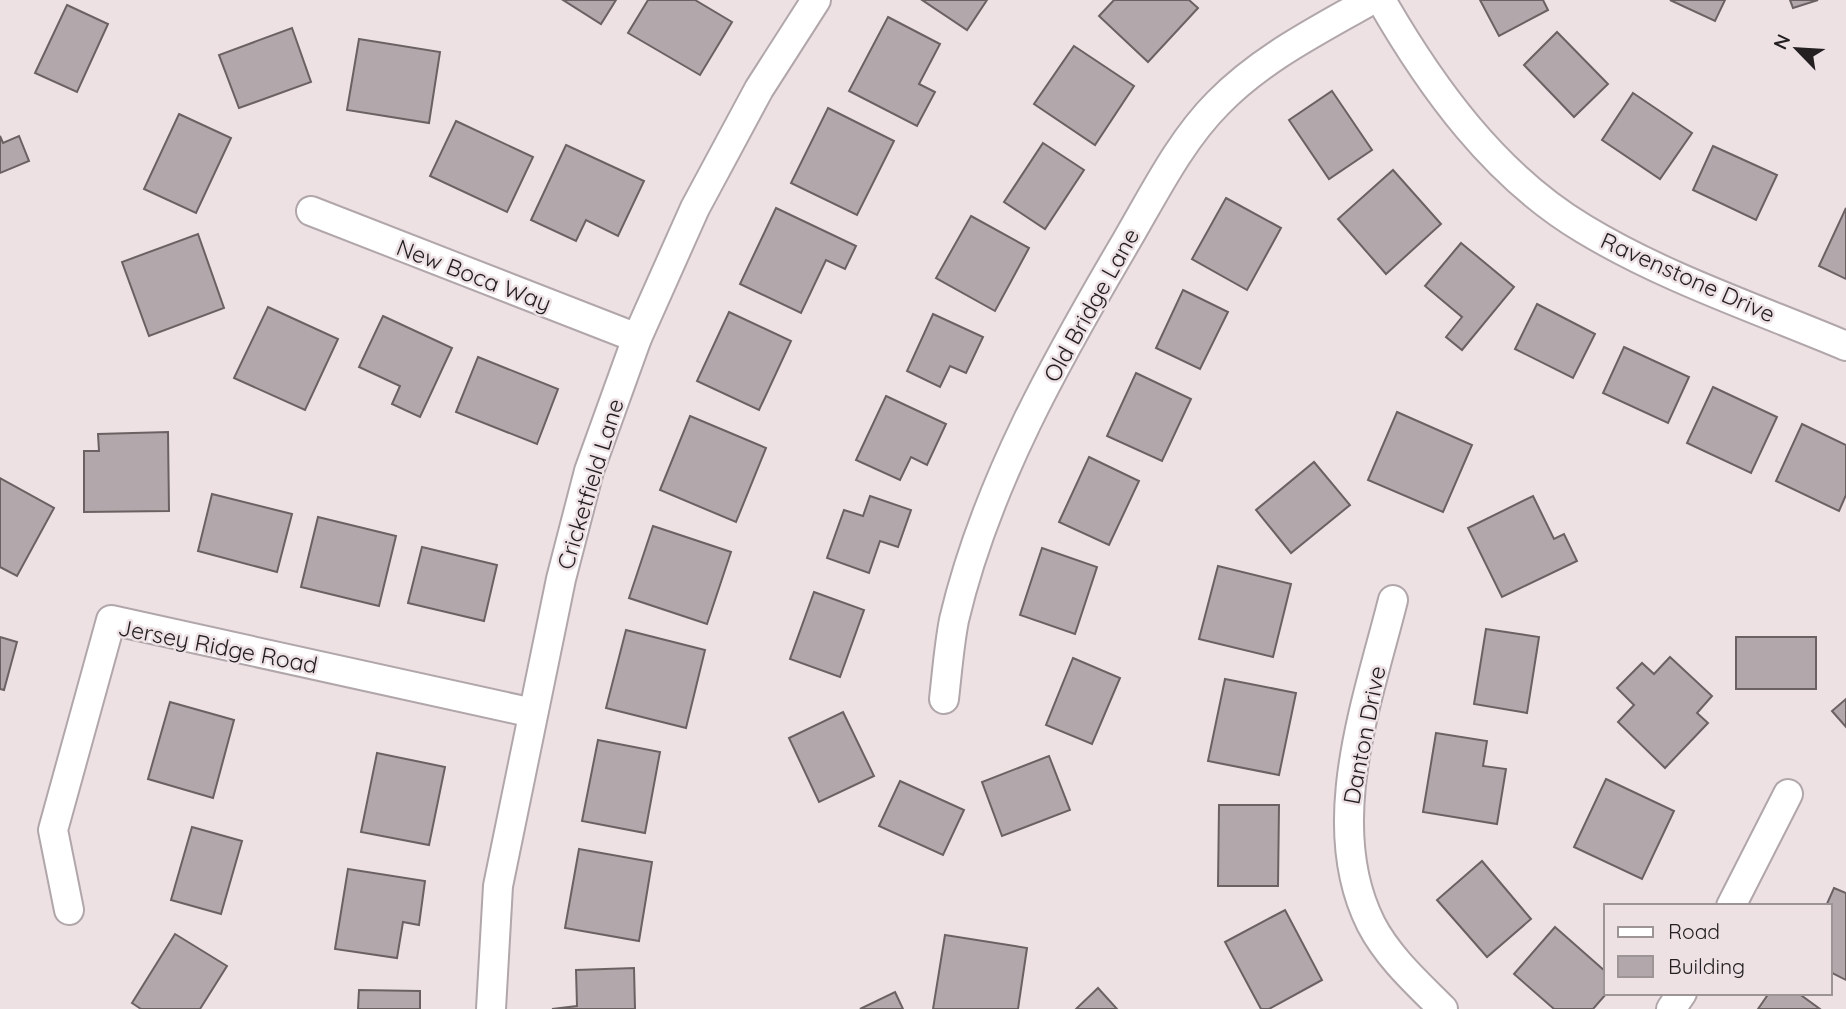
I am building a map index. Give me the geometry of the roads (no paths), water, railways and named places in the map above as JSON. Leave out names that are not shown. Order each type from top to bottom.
[{"type":"street","name":"Cricketfield Lane","points":[[491,1009],[498,886],[576,519],[637,338],[725,148],[816,0]]},
{"type":"street","name":"Old Bridge Lane","points":[[944,699],[954,621],[1001,482],[1064,346],[1135,225],[1185,145],[1215,106],[1238,83],[1274,55],[1371,0]]},
{"type":"street","name":"Ravenstone Drive","points":[[1381,0],[1413,56],[1451,108],[1538,196],[1581,227],[1624,252],[1846,346]]},
{"type":"street","name":"New Boca Way","points":[[311,211],[637,338]]},
{"type":"street","name":"Danton Drive","points":[[1393,600],[1352,778],[1348,817],[1350,857],[1359,894],[1371,924],[1406,973],[1443,1009]]},
{"type":"street","name":"Jersey Ridge Road","points":[[69,910],[53,830],[111,620],[533,713]]},
{"type":"street","points":[[1732,904],[1788,794]]}]
